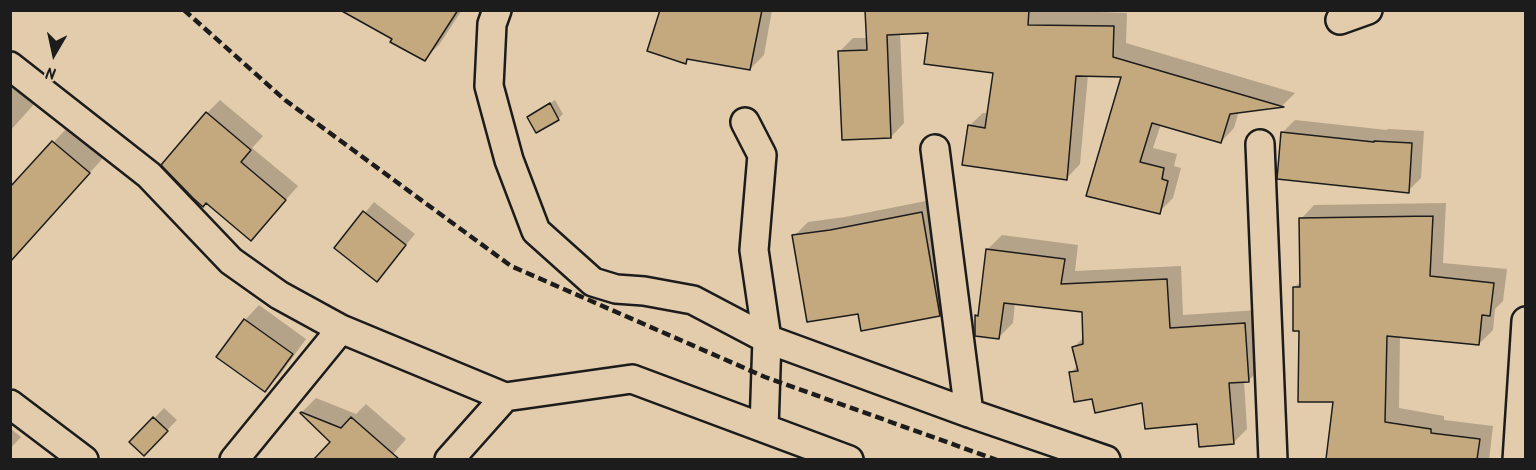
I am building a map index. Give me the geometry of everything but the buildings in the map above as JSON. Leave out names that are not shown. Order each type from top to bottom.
[{"type":"street","points":[[497,10],[492,24],[489,86],[509,160],[536,231],[593,282],[616,289],[644,291],[693,300],[767,339],[969,413],[1106,459]]},
{"type":"street","points":[[1340,20],[1368,10]]},
{"type":"street","points":[[10,66],[149,175],[231,261],[279,295],[340,329],[505,397],[632,379],[849,459]]},
{"type":"street","points":[[745,122],[762,155],[753,250],[767,339],[764,428]]},
{"type":"street","points":[[1260,144],[1273,459]]},
{"type":"street","points":[[935,148],[969,413]]},
{"type":"street","points":[[1517,459],[1526,321]]},
{"type":"street","points":[[234,459],[340,329]]},
{"type":"street","points":[[449,459],[505,397]]},
{"type":"street","points":[[10,405],[84,459]]},
{"type":"railway","points":[[184,10],[285,100],[511,266],[765,377],[997,460]]}]
